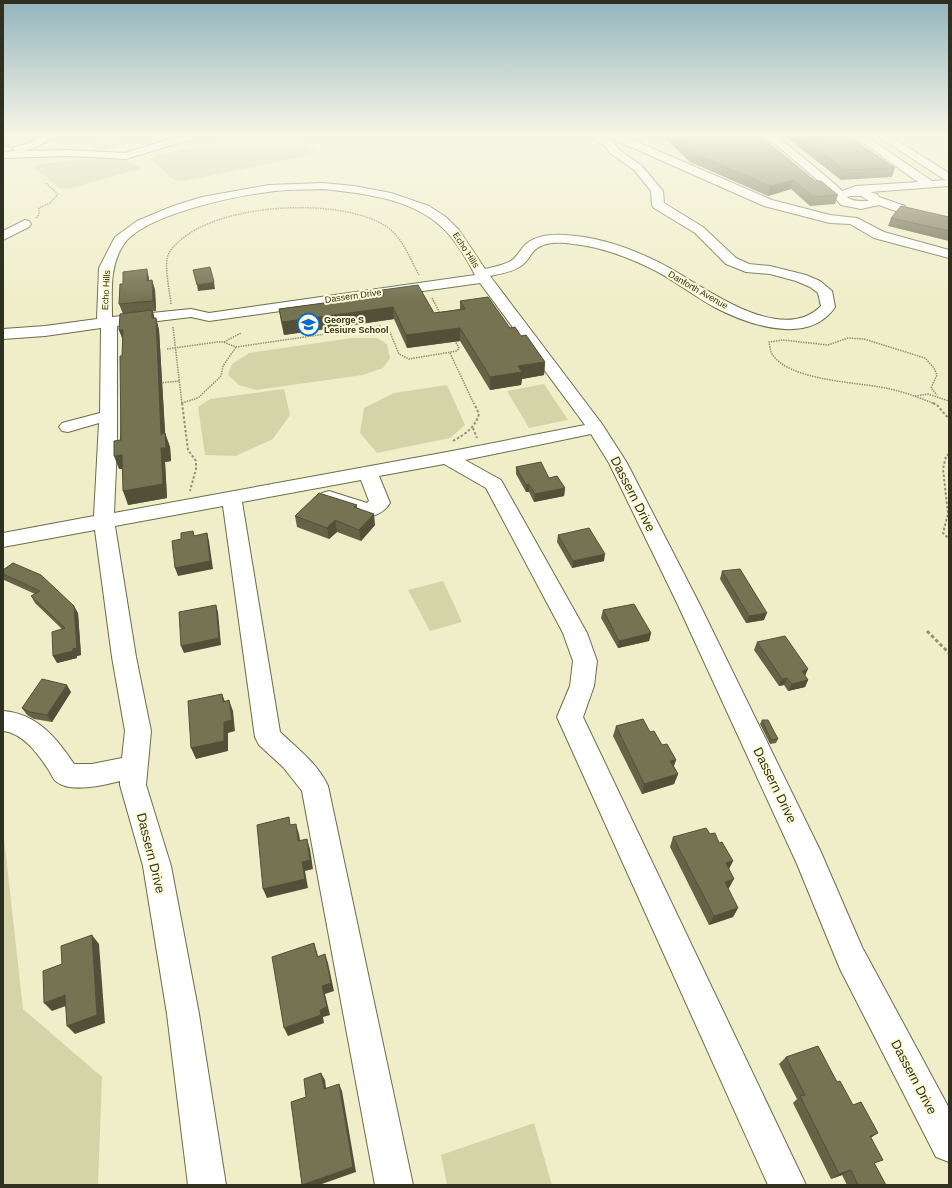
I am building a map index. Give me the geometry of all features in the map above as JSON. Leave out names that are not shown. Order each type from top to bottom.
[{"type":"main road","name":"Echo Hills","points":[[106,323],[106,268],[120,240],[141,224],[177,209],[225,195],[260,189]]},
{"type":"main road","name":"Echo Hills","points":[[356,189],[387,195],[425,208],[442,220],[455,233],[482,276]]},
{"type":"main road","name":"Danforth Avenue","points":[[482,276],[514,265],[536,243],[546,240],[566,239],[600,246],[634,256],[674,275],[727,308],[760,320],[790,326],[810,322],[822,315],[828,307],[825,291],[815,284],[801,278],[770,270],[746,268],[731,261],[699,230],[658,205],[657,192],[655,189]]},
{"type":"main road","points":[[737,189],[768,203],[830,219],[853,221],[868,217],[869,214],[861,205]]},
{"type":"main road","points":[[854,189],[851,190],[841,198],[845,202],[861,205],[875,200],[884,194],[943,189]]},
{"type":"main road","points":[[851,190],[862,189]]},
{"type":"main road","points":[[851,190],[895,206]]},
{"type":"main road","points":[[778,193],[812,215]]},
{"type":"main road","points":[[853,221],[879,236],[949,254]]},
{"type":"main road","points":[[3,236],[25,224]]},
{"type":"main road","name":"Dassern Drive","points":[[3,334],[45,331],[191,313],[209,317],[482,276],[596,428],[618,463],[684,596],[810,860],[851,958],[949,1144]]},
{"type":"main road","name":"Dassern Drive","points":[[106,323],[108,417],[104,522],[124,657],[138,731],[133,785],[157,866],[183,1014],[206,1185]]},
{"type":"main road","points":[[68,427],[93,419],[108,417]]},
{"type":"main road","points":[[3,540],[368,472],[450,450],[596,428]]},
{"type":"main road","points":[[450,450],[494,484],[575,633],[585,661],[582,686],[570,717],[787,1185]]},
{"type":"main road","points":[[312,483],[315,489],[326,496],[369,511],[380,503],[368,472]]},
{"type":"main road","points":[[232,498],[268,736],[315,786],[394,1185]]},
{"type":"main road","points":[[3,721],[7,720],[27,727],[57,758],[66,774],[80,777],[97,776],[135,766]]},
{"type":"path","points":[[39,215],[39,208],[50,203],[58,194],[54,189]]},
{"type":"path","points":[[172,315],[188,450],[196,461],[196,469],[190,492],[191,505]]},
{"type":"path","points":[[223,342],[241,334]]},
{"type":"path","points":[[949,401],[937,395],[931,388],[938,375],[925,358],[864,339],[848,338],[828,345],[782,340],[770,342],[771,352],[782,364],[823,380],[881,387],[915,396],[937,405],[949,419]]},
{"type":"path","points":[[182,403],[198,398],[220,376],[223,366],[236,347]]},
{"type":"path","points":[[450,353],[479,414],[477,422],[471,431],[450,450]]},
{"type":"path","points":[[158,384],[180,381]]},
{"type":"path","points":[[915,396],[920,394],[937,395]]},
{"type":"path","points":[[949,454],[946,456],[943,469],[948,514],[944,533],[949,539]]},
{"type":"path","points":[[927,631],[949,653]]},
{"type":"green space","points":[[352,338],[377,338],[387,344],[390,358],[383,368],[363,375],[256,390],[239,385],[228,375],[232,364],[249,353]]},
{"type":"green space","points":[[544,384],[568,420],[529,428],[507,391]]},
{"type":"green space","points":[[447,385],[465,425],[450,438],[377,453],[360,433],[364,408],[394,393]]},
{"type":"green space","points":[[284,389],[290,415],[273,439],[236,456],[205,455],[198,407],[210,399]]},
{"type":"green space","points":[[443,581],[462,622],[430,631],[408,590]]},
{"type":"green space","points":[[3,829],[23,1009],[102,1077],[98,1185],[3,1185]]},
{"type":"green space","points":[[534,1123],[552,1185],[447,1185],[441,1155]]},
{"type":"building","points":[[804,189],[831,189],[838,195],[813,197]]},
{"type":"building","points":[[901,206],[949,217],[949,231],[891,218]]},
{"type":"building","points":[[210,267],[214,282],[197,285],[193,270]]},
{"type":"building","points":[[147,269],[147,281],[152,280],[153,301],[119,304],[120,284],[123,284],[123,272]]},
{"type":"building","points":[[418,285],[434,313],[465,309],[460,301],[488,297],[510,328],[515,327],[521,336],[526,335],[545,362],[518,366],[522,372],[490,377],[460,328],[406,335],[393,307],[282,322],[279,309],[384,295],[382,290]]},
{"type":"building","points":[[152,310],[152,318],[156,318],[161,434],[165,433],[166,448],[161,448],[163,484],[123,491],[122,455],[114,456],[114,441],[121,440],[120,356],[122,356],[123,330],[119,330],[120,314]]},
{"type":"building","points":[[541,462],[549,478],[557,476],[565,488],[535,494],[529,484],[526,485],[516,467]]},
{"type":"building","points":[[319,493],[357,505],[354,507],[374,514],[359,530],[335,520],[327,528],[295,516]]},
{"type":"building","points":[[589,528],[605,554],[573,561],[558,535]]},
{"type":"building","points":[[193,531],[194,536],[207,533],[210,561],[175,568],[172,541],[181,539],[181,533]]},
{"type":"building","points":[[13,563],[41,575],[74,606],[77,648],[73,649],[73,651],[53,656],[52,632],[65,628],[31,596],[40,591],[3,574],[3,570]]},
{"type":"building","points":[[740,569],[767,613],[749,616],[722,571]]},
{"type":"building","points":[[634,604],[651,633],[619,641],[603,610]]},
{"type":"building","points":[[216,605],[219,638],[181,646],[179,612]]},
{"type":"building","points":[[785,636],[808,669],[802,671],[808,680],[792,684],[787,678],[782,679],[757,642]]},
{"type":"building","points":[[42,679],[67,685],[47,715],[30,712],[22,708]]},
{"type":"building","points":[[222,694],[223,702],[229,700],[232,720],[224,722],[224,741],[191,748],[188,701]]},
{"type":"building","points":[[643,719],[650,732],[654,731],[662,745],[667,744],[676,760],[670,761],[678,774],[644,784],[616,726]]},
{"type":"building","points":[[762,720],[768,720],[778,739],[771,740]]},
{"type":"building","points":[[289,817],[290,825],[296,824],[298,841],[307,839],[310,860],[302,862],[305,879],[263,889],[257,825]]},
{"type":"building","points":[[706,828],[710,834],[715,833],[719,843],[722,842],[733,861],[726,863],[734,879],[725,882],[738,908],[714,916],[673,837]]},
{"type":"building","points":[[92,935],[97,1015],[67,1026],[65,995],[44,1003],[43,971],[62,964],[61,946]]},
{"type":"building","points":[[314,943],[317,957],[325,954],[331,983],[322,986],[327,1007],[320,1010],[321,1015],[284,1028],[272,957]]},
{"type":"building","points":[[818,1046],[837,1082],[840,1081],[853,1105],[861,1102],[878,1133],[870,1136],[883,1160],[874,1163],[886,1185],[858,1185],[851,1170],[839,1174],[800,1096],[805,1095],[786,1057]]},
{"type":"building","points":[[321,1073],[324,1089],[339,1084],[353,1167],[302,1185],[291,1102],[306,1097],[304,1079]]},
{"type":"place","name":"George S Lesiure School","points":[[309,325]]}]
